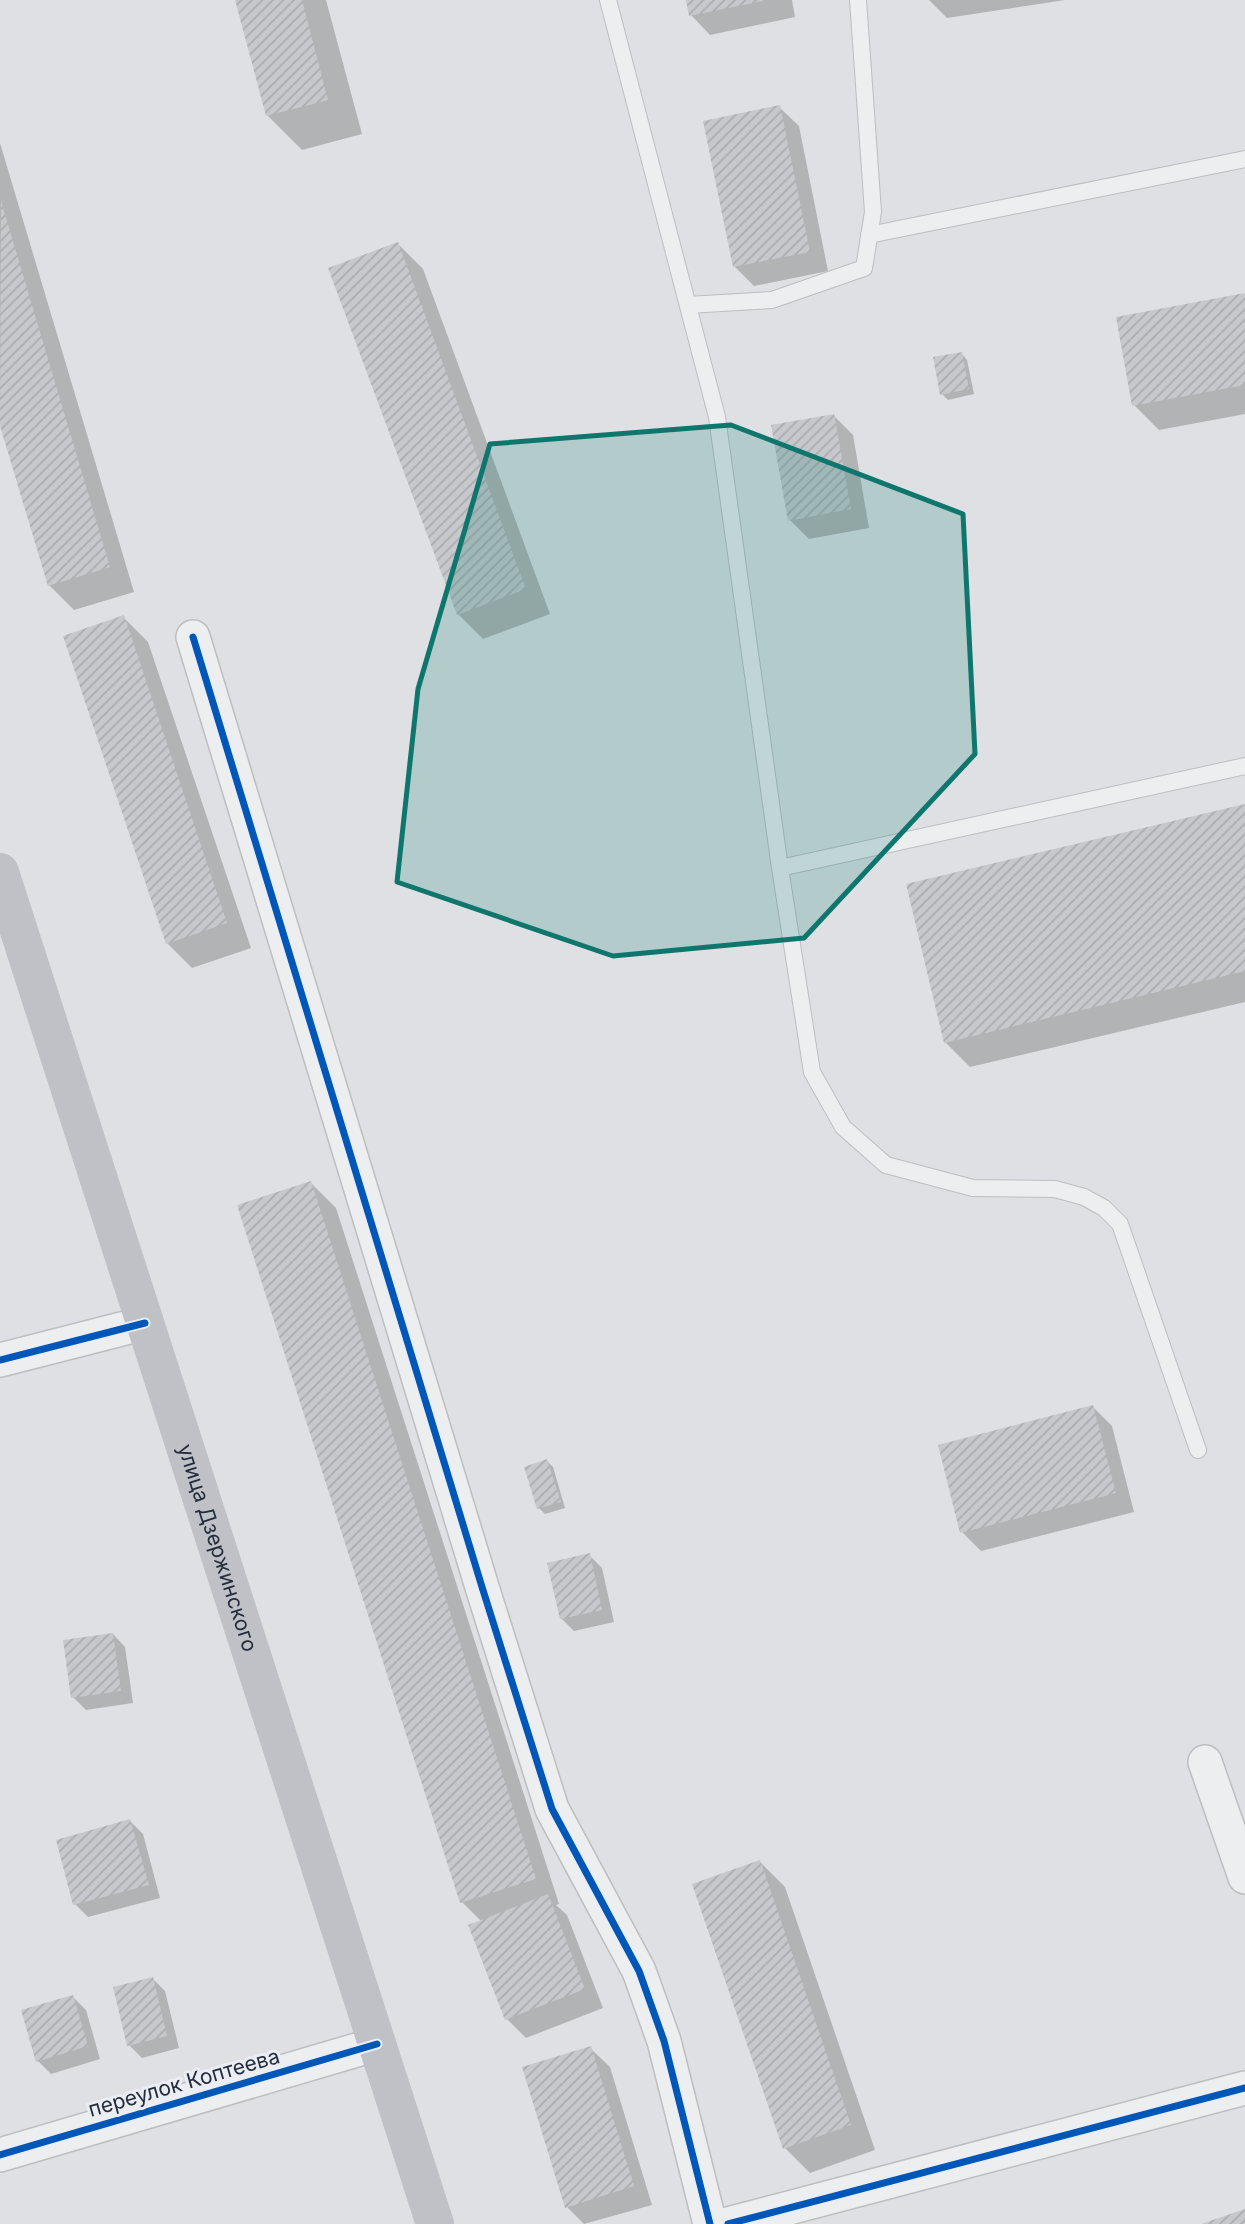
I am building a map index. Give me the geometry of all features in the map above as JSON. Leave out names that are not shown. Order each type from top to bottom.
[{"type":"main road","name":"улица Дзержинского","points":[[0,872],[435,2224]]},
{"type":"street","points":[[194,637],[477,1574],[552,1809],[639,1970],[664,2041],[710,2224]]},
{"type":"street","points":[[0,1360],[145,1323]]},
{"type":"street","points":[[1205,1762],[1245,1877]]},
{"type":"street","name":"переулок Коптеева","points":[[0,2155],[377,2044]]},
{"type":"street","points":[[728,2224],[1245,2088]]},
{"type":"lane","points":[[608,0],[717,417],[780,868],[812,1072],[843,1127],[887,1165],[973,1188],[1055,1189],[1084,1197],[1104,1208],[1120,1224],[1199,1450]]},
{"type":"lane","points":[[688,305],[772,300],[864,268],[873,212],[858,0]]},
{"type":"lane","points":[[869,235],[1245,159]]},
{"type":"lane","points":[[780,868],[1245,766]]},
{"type":"highlighted area","points":[[731,425],[963,514],[975,754],[804,938],[613,956],[397,882],[418,689],[490,444]]},
{"type":"building","points":[[235,0],[302,0],[328,100],[266,116]]},
{"type":"building","points":[[686,0],[763,0],[763,1],[689,16]]},
{"type":"building","points":[[780,105],[810,252],[733,267],[703,121]]},
{"type":"building","points":[[1,201],[110,567],[48,586],[0,426]]},
{"type":"building","points":[[398,242],[526,589],[457,615],[328,268]]},
{"type":"building","points":[[1245,293],[1245,385],[1132,406],[1116,317]]},
{"type":"building","points":[[962,352],[969,389],[940,395],[933,357]]},
{"type":"building","points":[[834,414],[851,509],[788,521],[771,425]]},
{"type":"building","points":[[124,615],[227,923],[166,944],[63,636]]},
{"type":"building","points":[[1245,804],[1245,971],[944,1043],[906,884]]},
{"type":"building","points":[[311,1181],[536,1879],[460,1903],[237,1205]]},
{"type":"building","points":[[1093,1405],[1116,1493],[960,1533],[938,1445]]},
{"type":"building","points":[[547,1459],[561,1502],[537,1509],[524,1467]]},
{"type":"building","points":[[590,1553],[602,1610],[560,1619],[547,1563]]},
{"type":"building","points":[[113,1633],[121,1691],[71,1698],[63,1640]]},
{"type":"building","points":[[130,1819],[149,1885],[73,1905],[56,1840]]},
{"type":"building","points":[[760,1860],[851,2125],[783,2149],[692,1884]]},
{"type":"building","points":[[548,1894],[585,1989],[505,2020],[468,1925]]},
{"type":"building","points":[[153,1977],[167,2036],[127,2046],[113,1987]]},
{"type":"building","points":[[73,1995],[88,2046],[36,2062],[21,2010]]},
{"type":"building","points":[[591,2046],[634,2186],[565,2208],[522,2067]]},
{"type":"building","points":[[1245,2209],[1245,2224],[1201,2224]]},
{"type":"cycle path","points":[[193,637],[552,1809],[639,1971],[664,2041],[710,2224]]},
{"type":"cycle path","points":[[0,1360],[145,1323]]},
{"type":"cycle path","points":[[0,2155],[377,2044]]},
{"type":"cycle path","points":[[728,2224],[1245,2088]]}]
